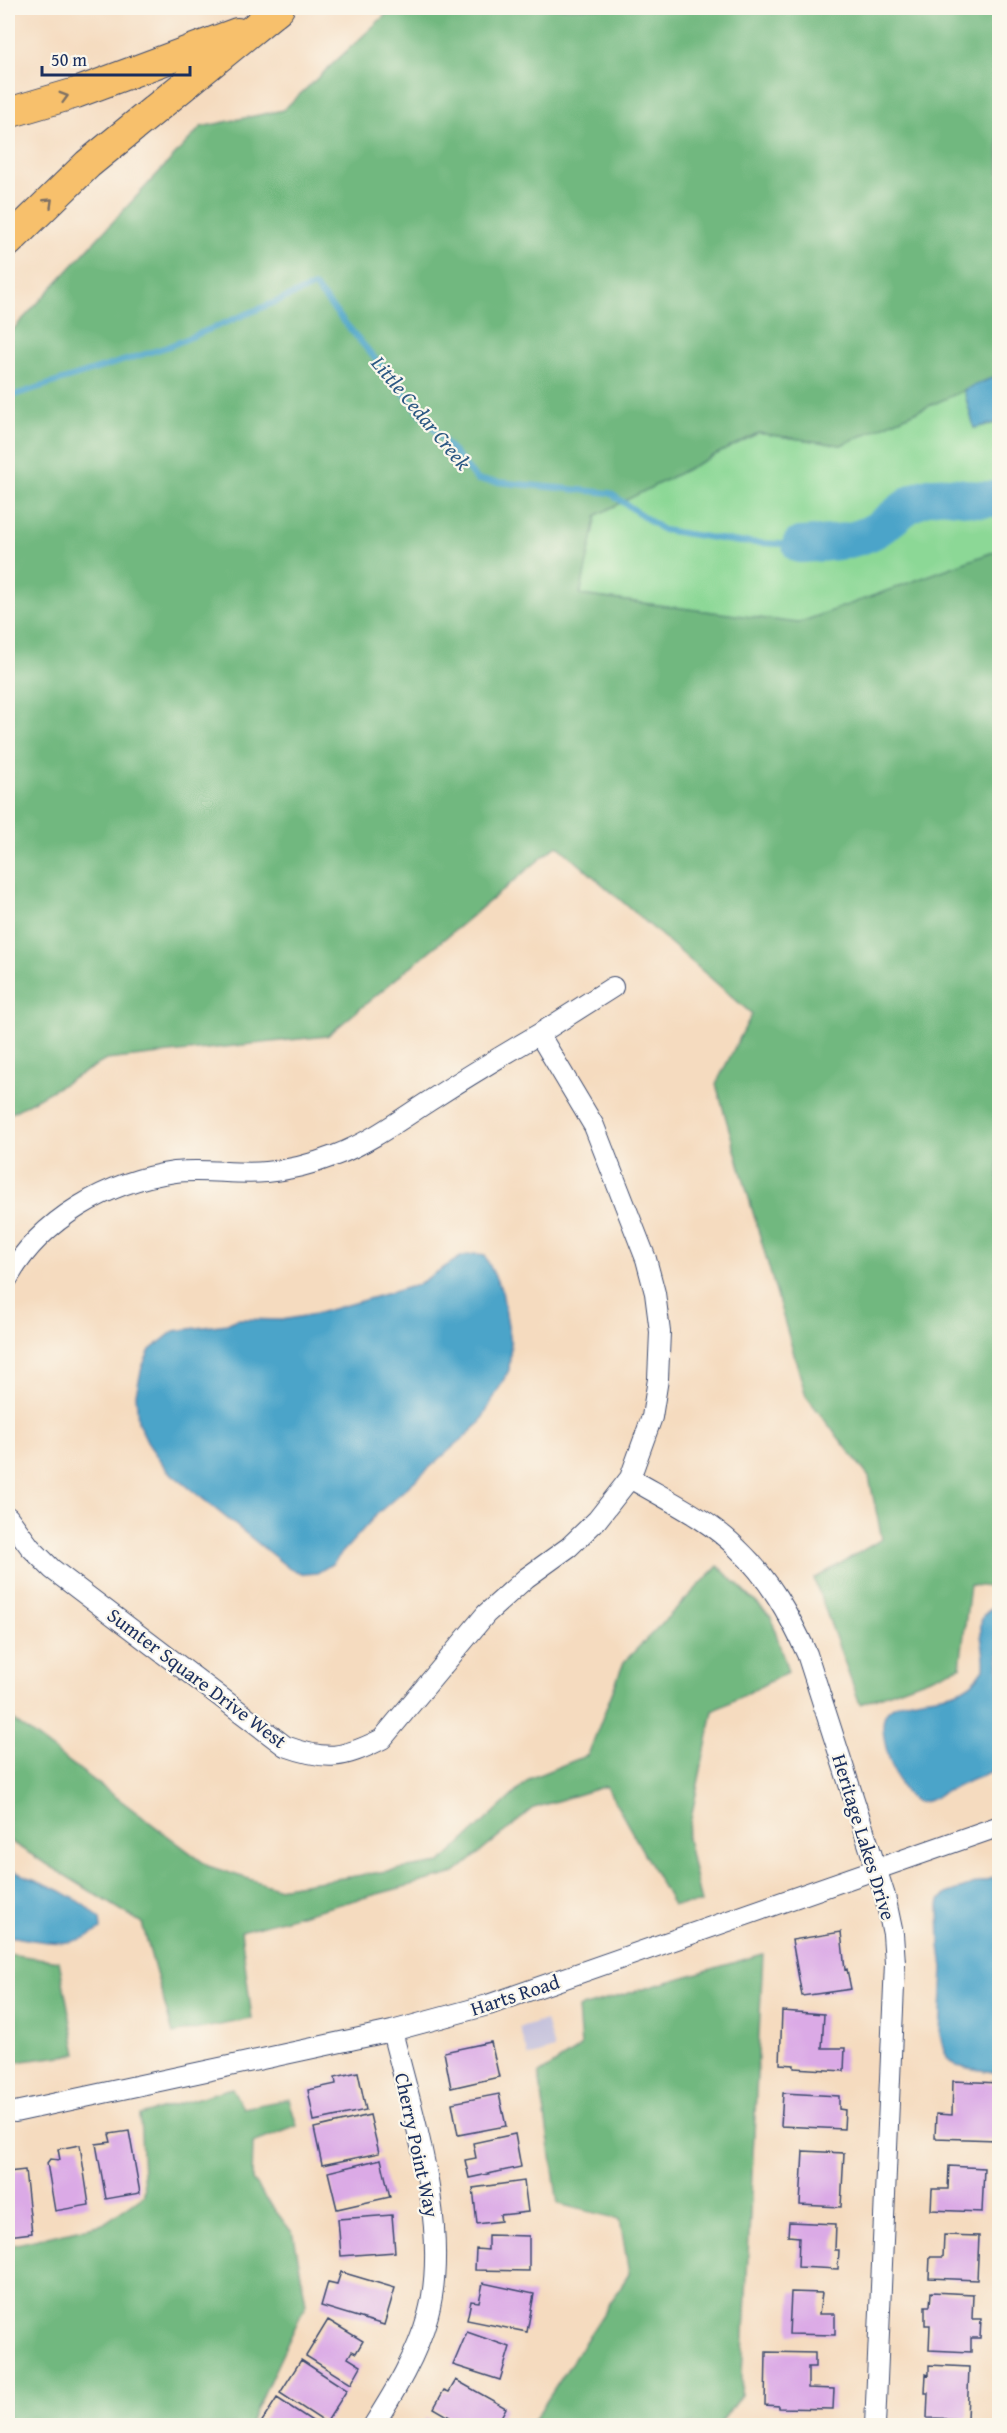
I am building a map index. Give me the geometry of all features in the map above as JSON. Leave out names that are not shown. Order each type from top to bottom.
[{"type":"highway","points":[[8,113],[76,93],[270,16]]},
{"type":"highway","points":[[8,242],[88,164],[270,16]]},
{"type":"street","points":[[8,1278],[36,1240],[64,1215],[102,1193],[141,1178],[176,1172],[264,1173],[300,1168],[338,1154],[370,1139],[613,987]]},
{"type":"street","name":"Sumter Square Drive West","points":[[8,1517],[30,1547],[52,1569],[285,1746],[309,1755],[335,1757],[358,1751],[382,1739],[486,1614],[526,1578],[569,1547],[597,1520],[630,1478],[652,1417],[658,1379],[660,1332],[655,1293],[646,1259],[594,1126],[538,1034]]},
{"type":"street","name":"Heritage Lakes Drive","points":[[630,1478],[700,1520],[736,1547],[775,1593],[792,1620],[807,1654],[877,1869],[893,1934],[895,1964],[875,2426]]},
{"type":"street","name":"Harts Road","points":[[15,2112],[392,2031],[488,2005],[999,1826]]},
{"type":"street","name":"Cherry Point Way","points":[[373,2426],[395,2391],[416,2350],[428,2315],[434,2278],[435,2235],[430,2193],[392,2031]]},
{"type":"shaded area","points":[[546,2020],[554,2049],[529,2057],[520,2028]]},
{"type":"green space","points":[[393,8],[999,8],[999,375],[841,445],[758,433],[597,515],[580,595],[798,623],[999,550],[999,1588],[970,1585],[960,1667],[860,1704],[814,1579],[882,1539],[869,1477],[806,1396],[716,1084],[752,1014],[557,845],[327,1036],[106,1060],[8,1115],[8,335],[201,127],[283,110]]},
{"type":"green space","points":[[964,390],[974,428],[999,422],[999,550],[798,624],[580,595],[596,515],[758,433],[841,445]]},
{"type":"green space","points":[[718,1566],[771,1617],[788,1672],[713,1711],[687,1838],[701,1903],[673,1905],[606,1786],[534,1808],[455,1873],[241,1931],[252,2019],[173,2034],[142,1923],[8,1840],[8,1716],[208,1866],[277,1888],[440,1863],[531,1778],[588,1755],[624,1662]]},
{"type":"green space","points":[[8,1954],[59,1961],[77,2054],[8,2063]]},
{"type":"green space","points":[[763,1954],[741,2395],[719,2425],[531,2425],[629,2274],[620,2219],[558,2204],[539,2074],[581,2047],[578,2008]]},
{"type":"green space","points":[[232,2088],[243,2108],[289,2099],[297,2126],[253,2143],[252,2180],[294,2235],[306,2304],[249,2425],[8,2425],[8,2246],[103,2224],[144,2195],[140,2115]]},
{"type":"water","points":[[999,375],[999,422],[974,428],[964,390]]},
{"type":"water","points":[[475,1254],[485,1256],[502,1291],[511,1342],[509,1370],[479,1424],[377,1514],[332,1564],[317,1573],[305,1574],[290,1569],[167,1470],[149,1445],[138,1422],[136,1394],[142,1367],[150,1350],[174,1331],[227,1324],[237,1319],[282,1320],[315,1314],[417,1285],[462,1256]]},
{"type":"water","points":[[999,1605],[999,1768],[935,1798],[922,1802],[915,1801],[902,1787],[890,1761],[883,1722],[886,1713],[898,1704],[907,1701],[955,1692],[975,1680],[984,1669],[981,1622],[989,1609]]},
{"type":"water","points":[[8,1869],[57,1889],[79,1902],[100,1919],[101,1929],[78,1940],[56,1943],[8,1936]]},
{"type":"water","points":[[1000,1876],[999,2073],[956,2066],[948,2059],[944,2050],[940,2035],[943,1968],[939,1906],[940,1900],[946,1894]]},
{"type":"building","points":[[841,1932],[845,1970],[847,1969],[851,1989],[802,1996],[792,1940]]},
{"type":"building","points":[[782,2011],[824,2014],[822,2048],[845,2048],[844,2071],[794,2068],[794,2065],[780,2064]]},
{"type":"building","points":[[491,2042],[499,2077],[451,2088],[444,2052]]},
{"type":"building","points":[[358,2072],[366,2110],[314,2121],[308,2090],[336,2084],[335,2077]]},
{"type":"building","points":[[953,2081],[1000,2083],[997,2140],[935,2138],[936,2114],[952,2115]]},
{"type":"building","points":[[783,2093],[839,2096],[839,2109],[845,2110],[844,2129],[781,2126]]},
{"type":"building","points":[[499,2094],[506,2126],[458,2135],[452,2103]]},
{"type":"building","points":[[370,2115],[379,2153],[322,2165],[314,2128]]},
{"type":"building","points":[[129,2131],[140,2193],[106,2199],[96,2144],[111,2142],[109,2134]]},
{"type":"building","points":[[515,2134],[521,2167],[469,2178],[465,2160],[476,2158],[473,2143]]},
{"type":"building","points":[[80,2145],[89,2205],[55,2211],[47,2163],[50,2159],[60,2160],[58,2149]]},
{"type":"building","points":[[803,2151],[844,2153],[841,2207],[800,2205]]},
{"type":"building","points":[[381,2159],[390,2197],[337,2209],[328,2172]]},
{"type":"building","points":[[949,2166],[984,2168],[982,2212],[931,2210],[932,2189],[948,2189]]},
{"type":"building","points":[[25,2170],[32,2233],[8,2236],[8,2172]]},
{"type":"building","points":[[524,2181],[528,2212],[500,2215],[501,2221],[477,2224],[473,2188]]},
{"type":"building","points":[[392,2215],[395,2252],[341,2256],[338,2219]]},
{"type":"building","points":[[789,2222],[836,2224],[835,2250],[839,2250],[838,2269],[798,2267],[799,2237],[788,2236]]},
{"type":"building","points":[[488,2235],[529,2236],[529,2271],[475,2270],[476,2249],[488,2250]]},
{"type":"building","points":[[944,2235],[979,2236],[977,2280],[929,2278],[930,2257],[943,2257]]},
{"type":"building","points":[[341,2272],[395,2288],[384,2325],[321,2306],[328,2282],[337,2284]]},
{"type":"building","points":[[483,2283],[534,2294],[527,2332],[467,2320],[471,2301],[479,2302]]},
{"type":"building","points":[[791,2292],[822,2293],[819,2314],[835,2314],[835,2335],[789,2334]]},
{"type":"building","points":[[931,2292],[973,2294],[972,2319],[981,2319],[980,2338],[971,2338],[971,2352],[929,2350],[930,2325],[925,2325],[925,2306],[930,2306]]},
{"type":"building","points":[[328,2320],[363,2341],[356,2353],[352,2351],[348,2358],[361,2366],[351,2384],[306,2356]]},
{"type":"building","points":[[467,2332],[510,2347],[500,2380],[453,2365]]},
{"type":"building","points":[[766,2352],[815,2353],[815,2367],[808,2367],[808,2388],[834,2389],[833,2409],[779,2408],[779,2406],[765,2405]]},
{"type":"building","points":[[301,2360],[347,2390],[326,2423],[280,2393]]},
{"type":"building","points":[[929,2365],[969,2367],[967,2419],[927,2418],[928,2393],[925,2393]]},
{"type":"building","points":[[456,2380],[506,2408],[496,2426],[465,2426],[434,2408],[444,2390],[449,2392]]},
{"type":"building","points":[[277,2398],[320,2426],[259,2426]]},
{"type":"building","points":[[426,2418],[438,2426],[421,2426]]},
{"type":"waterway","name":"Little Cedar Creek","points":[[8,397],[167,347],[314,286],[477,480],[610,493],[663,530],[739,542],[800,545]]},
{"type":"waterway","name":"Little Cedar Creek","points":[[800,545],[843,541],[868,534],[883,526],[909,505],[926,497],[945,495],[981,499],[1000,498]]}]
